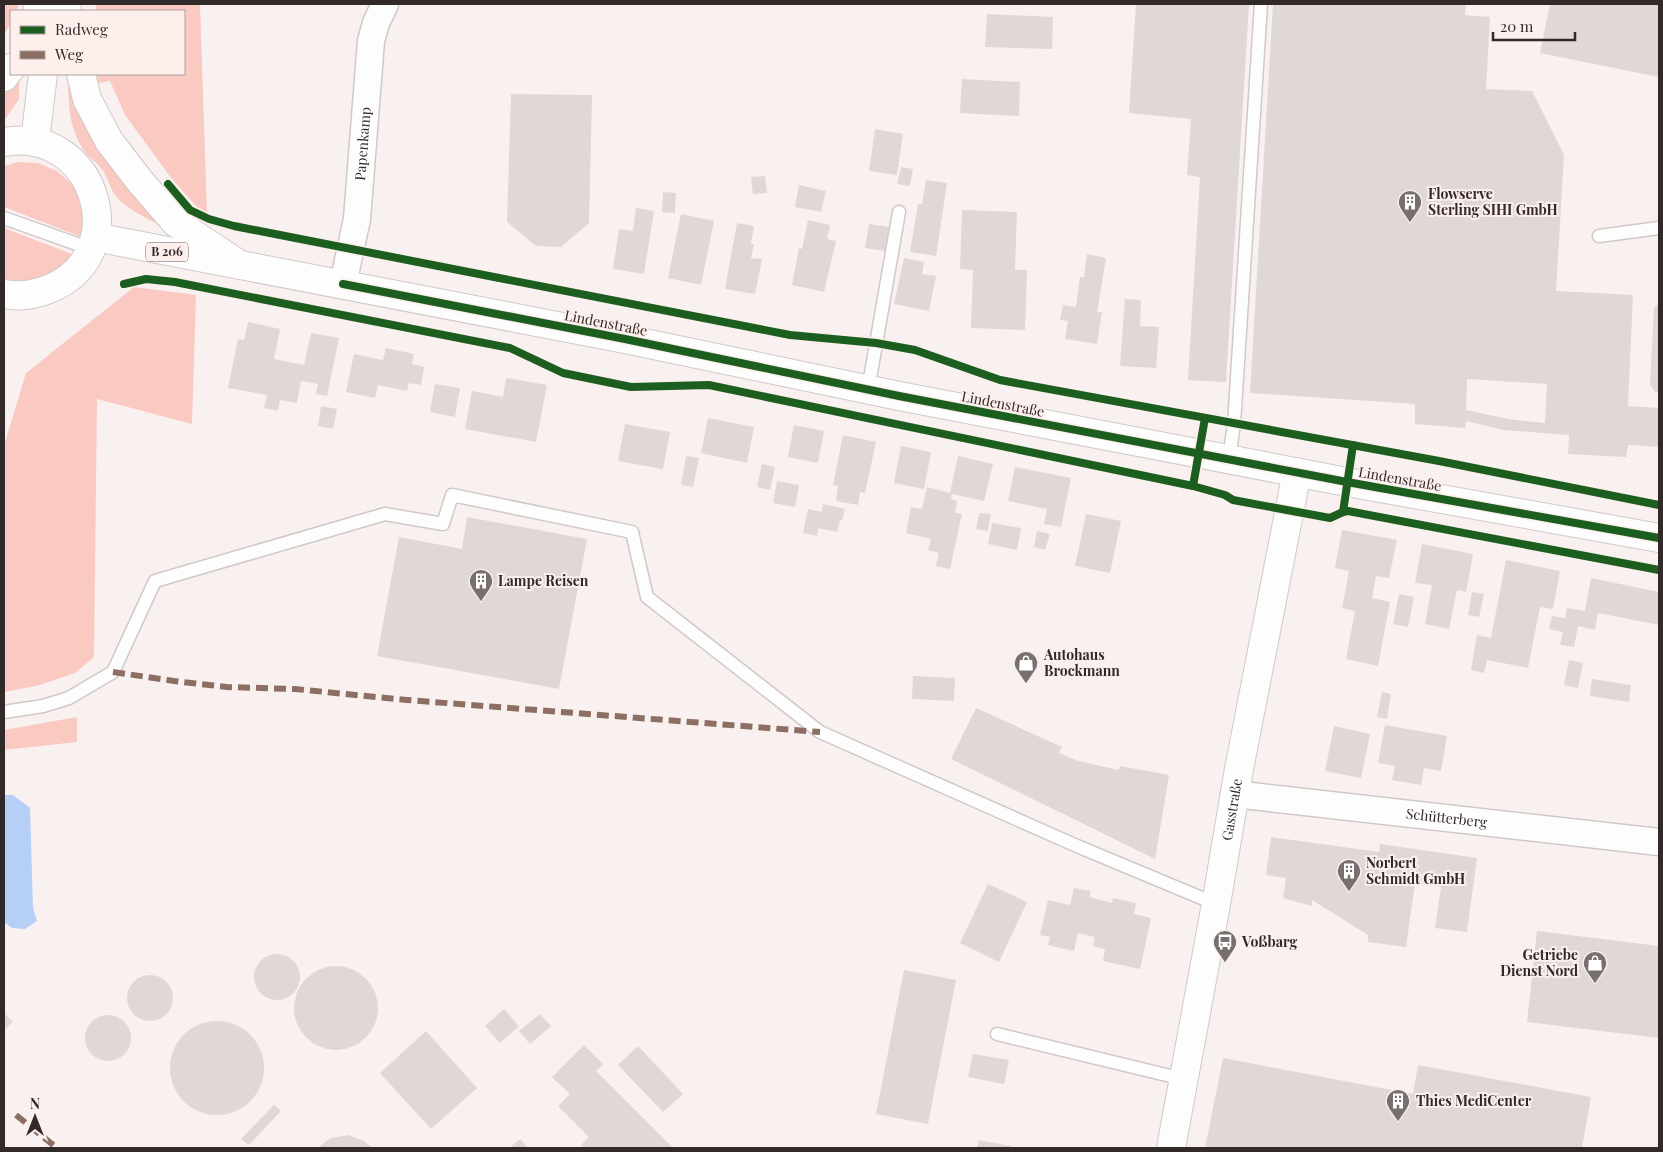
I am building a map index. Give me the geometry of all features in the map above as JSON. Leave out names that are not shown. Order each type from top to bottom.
[{"type":"main road","points":[[35,141],[43,75]]},
{"type":"main road","points":[[81,75],[86,99],[109,141],[139,180],[175,222],[240,265]]},
{"type":"main road","points":[[4,142],[15,140],[35,141],[65,155],[79,168],[89,183],[96,201],[97,219],[93,243],[78,270],[60,285],[38,294],[14,296],[4,294]]},
{"type":"main road","name":"Lindenstraße","points":[[93,243],[240,265],[343,284],[625,339],[868,390],[1297,472],[1659,538]]},
{"type":"main road","name":"Gasstraße","points":[[1171,1148],[1216,904],[1234,794],[1297,472]]},
{"type":"street","name":"Papenkamp","points":[[343,284],[358,220],[371,41],[376,23],[385,4]]},
{"type":"street","name":"Schütterberg","points":[[1234,794],[1659,842]]},
{"type":"lane","points":[[1229,459],[1234,424],[1260,4]]},
{"type":"lane","points":[[868,390],[899,212]]},
{"type":"lane","points":[[4,218],[93,243]]},
{"type":"lane","points":[[1599,236],[1659,228]]},
{"type":"lane","points":[[4,712],[43,706],[69,698],[113,672],[155,581],[385,514],[443,524],[452,495],[632,532],[646,597],[820,732],[1077,846],[1216,904]]},
{"type":"lane","points":[[997,1034],[1184,1079]]},
{"type":"shaded area","points":[[4,4],[19,4],[17,10],[10,10],[10,25],[4,35]]},
{"type":"shaded area","points":[[96,4],[200,4],[207,214],[195,205],[172,179],[125,115],[110,81],[98,83],[97,75],[185,75],[185,10],[95,10]]},
{"type":"shaded area","points":[[19,77],[19,99],[4,121],[4,95]]},
{"type":"shaded area","points":[[68,86],[83,120],[163,227],[125,205],[113,192],[103,171],[85,152],[73,128]]},
{"type":"shaded area","points":[[18,162],[38,163],[57,171],[72,184],[82,201],[84,238],[4,207],[4,166]]},
{"type":"shaded area","points":[[4,228],[77,256],[40,283],[4,281]]},
{"type":"shaded area","points":[[134,287],[196,295],[192,424],[97,399],[94,657],[75,673],[40,685],[4,692],[4,446],[26,373]]},
{"type":"shaded area","points":[[77,717],[77,742],[4,750],[4,730]]},
{"type":"water","points":[[4,795],[13,795],[30,808],[33,908],[37,921],[25,929],[12,928],[4,922]]},
{"type":"building","points":[[1136,4],[1249,4],[1226,382],[1188,380],[1200,177],[1187,175],[1191,119],[1129,113]]},
{"type":"building","name":"Flowserve Sterling SIHI GmbH","points":[[1273,4],[1466,4],[1465,15],[1490,17],[1486,89],[1532,91],[1564,155],[1556,291],[1633,295],[1628,406],[1659,408],[1659,447],[1628,445],[1626,457],[1568,454],[1569,435],[1503,430],[1466,421],[1465,428],[1415,424],[1415,404],[1250,393]],"holes":[[[1467,379],[1547,384],[1545,423],[1508,419],[1466,410]]]},
{"type":"building","points":[[1550,4],[1659,4],[1659,77],[1540,53]]},
{"type":"building","points":[[987,14],[1053,17],[1052,49],[985,47]]},
{"type":"building","points":[[962,79],[1020,82],[1019,116],[960,113]]},
{"type":"building","points":[[511,94],[592,95],[589,223],[561,247],[536,246],[507,222]]},
{"type":"building","points":[[875,129],[903,134],[897,175],[869,171]]},
{"type":"building","points":[[901,167],[913,169],[910,186],[897,184]]},
{"type":"building","points":[[765,176],[767,193],[753,194],[751,177]]},
{"type":"building","points":[[926,180],[947,183],[936,256],[910,252],[918,204],[922,204]]},
{"type":"building","points":[[799,185],[826,191],[821,212],[795,207]]},
{"type":"building","points":[[663,192],[676,193],[675,213],[662,212]]},
{"type":"building","points":[[636,208],[654,211],[644,274],[613,269],[619,229],[633,231]]},
{"type":"building","points":[[962,210],[1017,212],[1015,270],[1027,270],[1025,330],[971,328],[973,270],[960,269]]},
{"type":"building","points":[[681,214],[714,221],[701,285],[668,278]]},
{"type":"building","points":[[808,220],[830,225],[827,239],[836,241],[824,292],[792,285],[799,248],[802,249]]},
{"type":"building","points":[[737,223],[754,226],[751,244],[754,244],[751,258],[762,259],[755,294],[725,289]]},
{"type":"building","points":[[869,224],[889,227],[885,251],[865,248]]},
{"type":"building","points":[[1087,254],[1106,258],[1097,312],[1102,312],[1097,344],[1065,339],[1068,321],[1060,320],[1063,305],[1076,307],[1080,277],[1084,277]]},
{"type":"building","points":[[904,258],[924,262],[922,274],[936,276],[929,311],[894,304]]},
{"type":"building","points":[[1125,299],[1141,300],[1140,326],[1159,327],[1156,368],[1120,366]]},
{"type":"building","points":[[1659,303],[1659,393],[1655,392],[1650,384],[1654,308]]},
{"type":"building","points":[[248,322],[280,329],[274,359],[304,365],[311,333],[339,338],[327,396],[316,394],[318,384],[301,381],[297,403],[280,400],[278,411],[264,408],[267,395],[228,388],[238,339],[244,340]]},
{"type":"building","points":[[386,348],[414,354],[412,364],[424,367],[421,385],[409,383],[407,391],[378,385],[375,398],[346,392],[354,354],[383,360]]},
{"type":"building","points":[[506,378],[547,385],[536,442],[465,429],[472,391],[503,397]]},
{"type":"building","points":[[435,384],[460,388],[455,417],[430,412]]},
{"type":"building","points":[[321,406],[337,409],[333,429],[318,426]]},
{"type":"building","points":[[708,418],[754,427],[747,463],[701,453]]},
{"type":"building","points":[[625,424],[670,432],[663,469],[618,461]]},
{"type":"building","points":[[794,425],[824,431],[818,463],[788,457]]},
{"type":"building","points":[[843,435],[876,442],[865,493],[860,492],[858,505],[836,501],[838,486],[833,485]]},
{"type":"building","points":[[901,446],[931,452],[924,489],[894,483]]},
{"type":"building","points":[[686,456],[699,458],[693,487],[681,485]]},
{"type":"building","points":[[958,456],[993,464],[984,501],[952,494],[951,499],[957,501],[955,513],[962,514],[950,569],[936,566],[939,553],[928,550],[931,539],[906,533],[911,507],[922,509],[927,487],[950,493]]},
{"type":"building","points":[[762,464],[775,467],[770,490],[757,487]]},
{"type":"building","points":[[1015,467],[1071,478],[1061,527],[1044,524],[1047,509],[1008,501]]},
{"type":"building","points":[[777,481],[799,485],[795,507],[773,503]]},
{"type":"building","points":[[823,504],[845,509],[837,532],[818,528],[817,536],[803,533],[808,509],[822,512]]},
{"type":"building","points":[[979,513],[991,514],[988,531],[976,529]]},
{"type":"building","points":[[1086,514],[1121,521],[1110,573],[1075,566]]},
{"type":"building","name":"Lampe Reisen","points":[[467,517],[587,539],[559,689],[377,656],[399,537],[462,549]]},
{"type":"building","points":[[992,523],[1021,528],[1017,550],[988,544]]},
{"type":"building","points":[[1342,530],[1397,540],[1389,578],[1376,576],[1372,598],[1390,602],[1378,666],[1346,659],[1355,611],[1342,608],[1349,571],[1335,568]]},
{"type":"building","points":[[1037,531],[1050,534],[1045,550],[1034,547]]},
{"type":"building","points":[[1422,544],[1473,554],[1466,592],[1457,590],[1449,629],[1425,624],[1432,585],[1415,583]]},
{"type":"building","points":[[1506,560],[1560,571],[1553,609],[1540,607],[1528,668],[1487,660],[1484,673],[1471,670],[1477,635],[1491,638]]},
{"type":"building","points":[[1591,578],[1659,592],[1659,625],[1598,613],[1595,630],[1578,626],[1574,647],[1560,645],[1563,632],[1549,629],[1552,616],[1565,618],[1567,608],[1585,611]]},
{"type":"building","points":[[1472,592],[1484,594],[1479,617],[1468,615]]},
{"type":"building","points":[[1399,594],[1414,597],[1408,627],[1393,624]]},
{"type":"building","points":[[1569,660],[1583,663],[1578,688],[1564,685]]},
{"type":"building","points":[[913,676],[955,678],[954,701],[912,699]]},
{"type":"building","points":[[1592,679],[1631,685],[1629,702],[1590,696]]},
{"type":"building","points":[[1382,692],[1391,694],[1387,719],[1377,717]]},
{"type":"building","points":[[976,708],[1062,747],[1059,753],[1078,761],[1119,770],[1120,766],[1169,775],[1155,859],[951,759]]},
{"type":"building","points":[[1385,725],[1447,736],[1441,771],[1424,768],[1421,785],[1392,780],[1395,766],[1378,763]]},
{"type":"building","points":[[1334,726],[1370,734],[1361,778],[1325,771]]},
{"type":"building","name":"Norbert Schmidt GmbH","points":[[1271,837],[1379,852],[1380,844],[1477,858],[1467,932],[1435,928],[1441,887],[1415,883],[1406,947],[1368,942],[1368,935],[1312,900],[1312,906],[1283,898],[1286,878],[1266,875]]},
{"type":"building","points":[[988,884],[1027,902],[999,962],[960,943]]},
{"type":"building","points":[[1074,888],[1091,891],[1089,897],[1112,903],[1113,898],[1136,903],[1134,914],[1151,918],[1140,969],[1103,961],[1105,949],[1093,946],[1095,937],[1078,933],[1074,951],[1048,945],[1050,937],[1040,935],[1048,900],[1070,905]]},
{"type":"building","name":"Getriebe Dienst Nord","points":[[1537,931],[1659,946],[1659,1038],[1527,1022]]},
{"type":"building","points":[[273,954],[281,954],[290,958],[296,964],[300,977],[296,990],[290,996],[281,1000],[273,1000],[264,996],[258,990],[254,981],[254,973],[258,964],[264,958]]},
{"type":"building","points":[[336,966],[352,969],[366,978],[375,992],[378,1008],[375,1024],[366,1038],[352,1047],[336,1050],[320,1047],[306,1038],[297,1024],[294,1008],[297,992],[306,978],[320,969]]},
{"type":"building","points":[[904,970],[956,980],[928,1124],[876,1114]]},
{"type":"building","points":[[146,975],[154,975],[163,979],[169,985],[173,998],[169,1011],[163,1017],[154,1021],[146,1021],[137,1017],[131,1011],[127,1002],[127,994],[131,985],[137,979]]},
{"type":"building","points":[[504,1009],[519,1026],[500,1043],[485,1026]]},
{"type":"building","points":[[4,1013],[13,1022],[4,1030]]},
{"type":"building","points":[[540,1014],[551,1026],[530,1044],[519,1031]]},
{"type":"building","points":[[104,1015],[112,1015],[121,1019],[127,1025],[131,1038],[127,1051],[121,1057],[112,1061],[104,1061],[95,1057],[89,1051],[85,1042],[85,1034],[89,1025],[95,1019]]},
{"type":"building","points":[[217,1021],[235,1024],[251,1034],[261,1050],[264,1068],[261,1086],[251,1102],[235,1112],[217,1115],[199,1112],[183,1102],[173,1086],[170,1068],[173,1050],[183,1034],[199,1024]]},
{"type":"building","points":[[426,1031],[477,1088],[431,1129],[380,1073]]},
{"type":"building","points":[[584,1045],[603,1064],[596,1071],[673,1148],[584,1148],[581,1145],[589,1137],[558,1106],[570,1094],[552,1077]]},
{"type":"building","points":[[638,1046],[683,1094],[663,1112],[618,1065]]},
{"type":"building","points":[[973,1054],[1009,1060],[1004,1084],[968,1077]]},
{"type":"building","name":"Thies MediCenter","points":[[1223,1058],[1413,1094],[1418,1065],[1591,1097],[1582,1148],[1205,1148]]},
{"type":"building","points":[[274,1105],[281,1111],[249,1145],[241,1139]]},
{"type":"building","points":[[348,1135],[364,1141],[372,1148],[317,1148],[331,1138]]},
{"type":"building","points":[[520,1139],[528,1148],[509,1148]]},
{"type":"building","points":[[979,1140],[1011,1146],[1011,1148],[977,1148]]},
{"type":"marked path","points":[[113,672],[227,687],[295,689],[407,700],[820,732]]},
{"type":"marked path","points":[[16,1115],[57,1148]]},
{"type":"cycle path","points":[[168,184],[190,210],[209,219],[234,226],[790,335],[876,343],[915,350],[1000,380],[1439,461],[1659,505]]},
{"type":"cycle path","points":[[124,284],[146,279],[175,282],[510,348],[563,373],[631,387],[709,385],[1193,486],[1225,495],[1233,500],[1330,518],[1348,511],[1659,570]]},
{"type":"cycle path","points":[[343,284],[625,339],[899,396],[1347,482],[1659,538]]},
{"type":"cycle path","points":[[1193,486],[1205,418]]},
{"type":"cycle path","points":[[1343,512],[1353,445]]},
{"type":"place","name":"Flowserve Sterling SIHI GmbH","points":[[1410,223]]},
{"type":"place","name":"Lampe Reisen","points":[[481,602]]},
{"type":"place","name":"Autohaus Brockmann","points":[[1026,684]]},
{"type":"place","name":"Norbert Schmidt GmbH","points":[[1349,892]]},
{"type":"place","name":"Voßbarg","points":[[1225,963]]},
{"type":"place","name":"Getriebe Dienst Nord","points":[[1595,984]]},
{"type":"place","name":"Thies MediCenter","points":[[1398,1122]]}]
